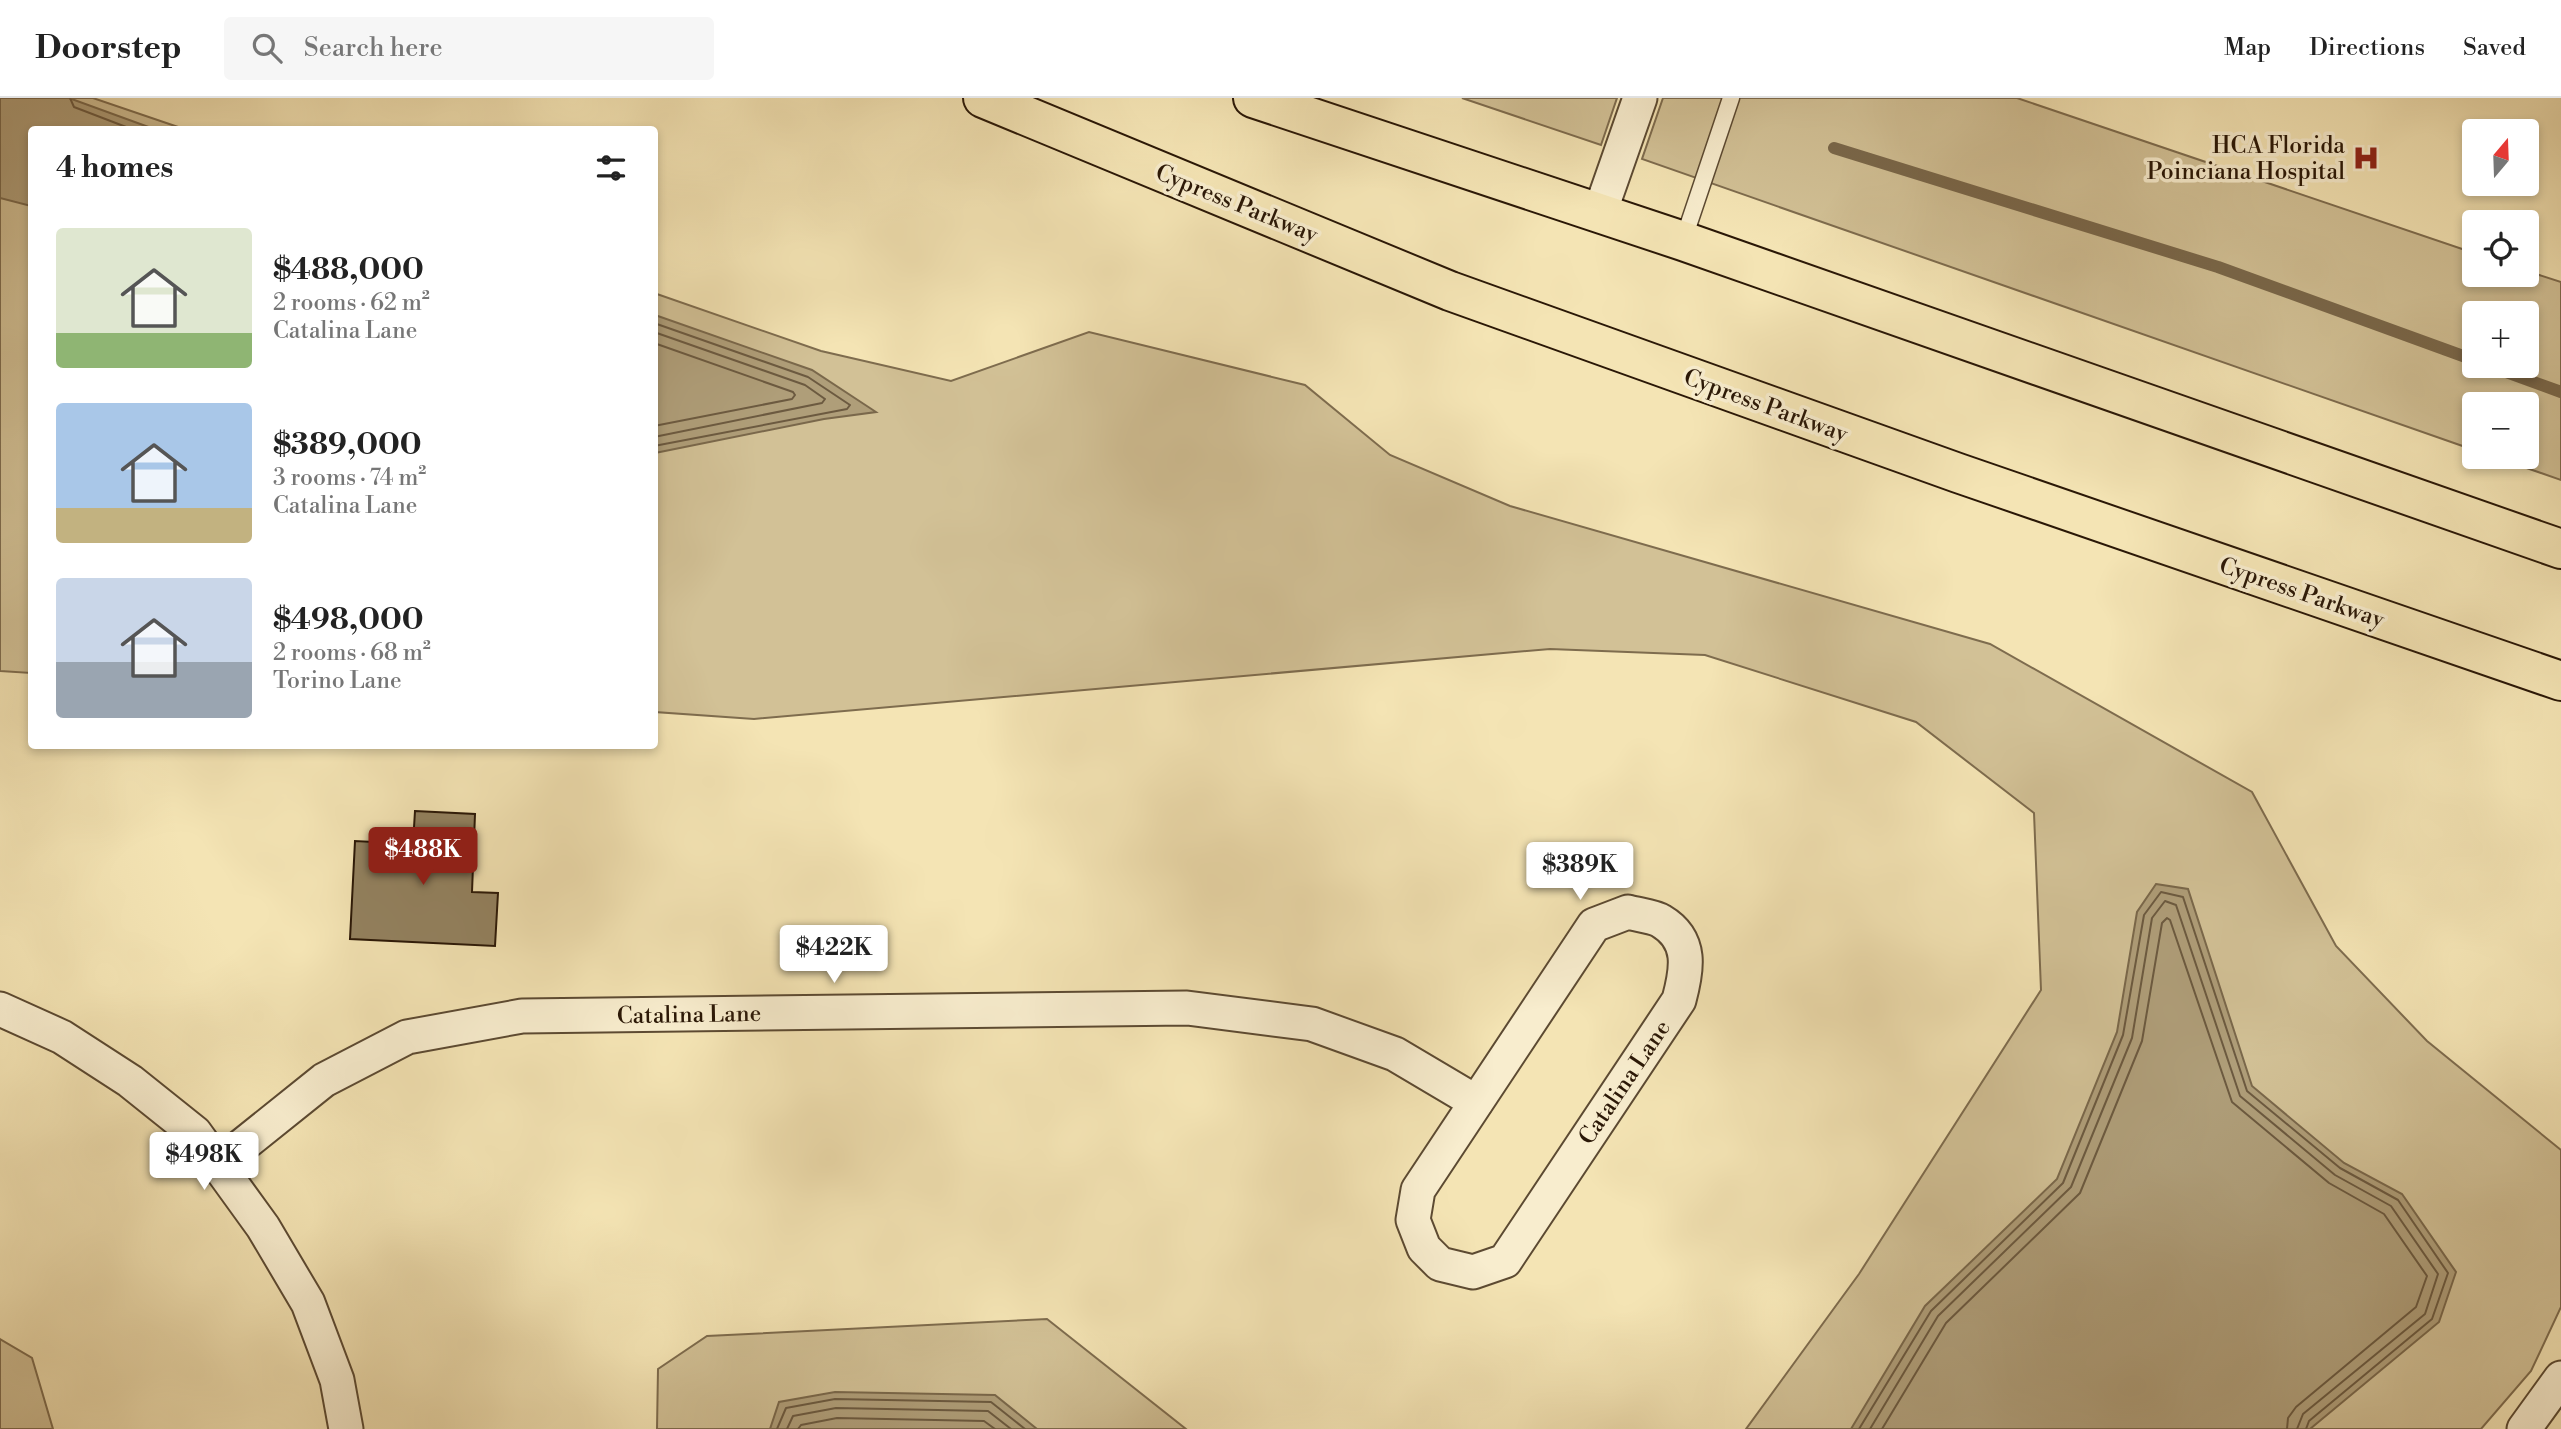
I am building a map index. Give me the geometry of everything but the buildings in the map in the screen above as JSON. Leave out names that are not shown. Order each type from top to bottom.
[{"type":"main road","name":"Cypress Parkway","points":[[983,98],[1450,291],[1958,473],[2561,681]]},
{"type":"main road","points":[[1253,98],[1683,241],[2561,549]]},
{"type":"street","points":[[1600,215],[1640,98]]},
{"type":"street","name":"Catalina Lane","points":[[1629,912],[1661,920],[1683,942],[1688,970],[1679,1000],[1505,1261],[1473,1272],[1440,1264],[1424,1248],[1413,1220],[1418,1190],[1476,1102],[1594,925],[1629,912]]},
{"type":"street","name":"Catalina Lane","points":[[218,1165],[324,1080],[407,1037],[522,1016],[1187,1007],[1312,1024],[1395,1054],[1476,1102]]},
{"type":"street","points":[[0,1009],[62,1037],[130,1081],[195,1133],[262,1227],[308,1303],[337,1380],[346,1429]]},
{"type":"street","points":[[2524,1429],[2561,1378]]},
{"type":"lane","points":[[1683,241],[1731,98]]},
{"type":"shaded area","points":[[0,98],[93,98],[175,126],[28,126],[28,673],[0,671]]},
{"type":"shaded area","points":[[1462,98],[1617,98],[1601,145]]},
{"type":"shaded area","points":[[1663,98],[2017,98],[2462,249],[2462,287],[2539,287],[2539,275],[2561,282],[2561,480],[2529,469],[2539,469],[2539,392],[2462,392],[2462,446],[1642,159]]},
{"type":"shaded area","points":[[658,294],[821,351],[951,381],[1089,332],[1305,385],[1390,455],[1510,506],[1990,644],[2252,792],[2336,946],[2427,1041],[2561,1150],[2561,1307],[2531,1371],[2481,1429],[1746,1429],[1859,1274],[2041,990],[2034,813],[1916,722],[1705,655],[1550,649],[754,719],[658,712]]},
{"type":"shaded area","points":[[1047,1319],[1186,1429],[657,1429],[658,1369],[707,1336]]},
{"type":"shaded area","points":[[0,1339],[32,1358],[53,1429],[0,1429]]},
{"type":"water","points":[[0,98],[69,98],[146,126],[28,126],[28,205],[0,198]]},
{"type":"water","points":[[658,316],[812,370],[876,412],[824,419],[658,452]]},
{"type":"water","points":[[2156,884],[2188,889],[2252,1086],[2344,1163],[2402,1194],[2456,1272],[2439,1322],[2310,1429],[1851,1429],[1925,1306],[2057,1179],[2117,1032],[2137,912]]},
{"type":"water","points":[[835,1392],[995,1395],[1037,1429],[770,1429],[779,1402]]},
{"type":"waterway","points":[[1834,148],[2218,267],[2462,356]]},
{"type":"waterway","points":[[2523,378],[2561,392]]},
{"type":"place","name":"HCA Florida Poinciana Hospital","points":[[2366,158]]}]
